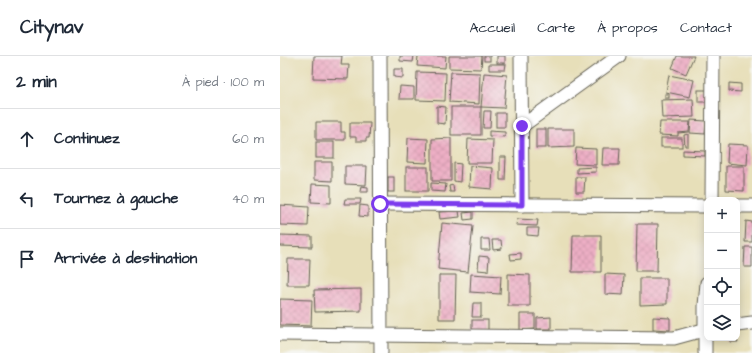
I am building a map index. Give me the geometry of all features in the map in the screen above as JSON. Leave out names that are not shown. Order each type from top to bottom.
[{"type":"street","points":[[380,56],[381,353]]},
{"type":"street","points":[[521,56],[522,205]]},
{"type":"street","points":[[522,126],[619,56]]},
{"type":"street","points":[[712,197],[713,56]]},
{"type":"street","points":[[380,204],[704,206]]},
{"type":"street","points":[[740,206],[752,206]]},
{"type":"street","points":[[740,324],[752,323]]},
{"type":"street","points":[[280,334],[674,338],[704,330]]},
{"type":"street","points":[[705,353],[706,341]]},
{"type":"building","points":[[314,56],[342,56],[341,65],[349,65],[348,79],[313,78]]},
{"type":"building","points":[[400,56],[414,56],[413,62],[400,61]]},
{"type":"building","points":[[418,56],[446,56],[445,68],[417,66]]},
{"type":"building","points":[[449,56],[482,56],[481,69],[449,68]]},
{"type":"building","points":[[484,56],[490,56],[490,61],[484,61]]},
{"type":"building","points":[[497,56],[505,56],[505,63],[497,63]]},
{"type":"building","points":[[677,56],[694,56],[686,74],[672,68]]},
{"type":"building","points":[[489,64],[506,64],[505,70],[489,70]]},
{"type":"building","points":[[394,69],[403,69],[403,78],[394,77]]},
{"type":"building","points":[[417,72],[446,73],[445,101],[416,100]]},
{"type":"building","points":[[451,72],[480,73],[479,104],[449,102]]},
{"type":"building","points":[[484,73],[507,75],[504,108],[481,107]]},
{"type":"building","points":[[669,75],[694,80],[690,97],[666,92]]},
{"type":"building","points":[[729,83],[741,84],[741,92],[729,91]]},
{"type":"building","points":[[400,86],[414,87],[414,99],[399,99]]},
{"type":"building","points":[[698,90],[707,90],[707,102],[698,102]]},
{"type":"building","points":[[665,94],[669,94],[669,98],[665,98]]},
{"type":"building","points":[[693,99],[694,117],[662,118],[661,100]]},
{"type":"building","points":[[437,106],[446,107],[445,124],[437,123]]},
{"type":"building","points":[[451,107],[481,107],[481,135],[451,135]]},
{"type":"building","points":[[484,111],[491,111],[490,128],[483,128]]},
{"type":"building","points":[[496,113],[505,113],[505,127],[496,127]]},
{"type":"building","points":[[691,120],[706,121],[705,134],[690,133]]},
{"type":"building","points":[[316,122],[341,122],[341,132],[345,132],[345,140],[316,140]]},
{"type":"building","points":[[660,122],[690,122],[689,132],[678,133],[678,136],[659,135]]},
{"type":"building","points":[[350,123],[370,123],[369,138],[366,138],[366,141],[356,141],[356,137],[350,137]]},
{"type":"building","points":[[536,129],[546,129],[546,148],[536,148]]},
{"type":"building","points":[[548,129],[574,129],[574,147],[548,148]]},
{"type":"building","points":[[489,131],[505,132],[505,137],[489,136]]},
{"type":"building","points":[[688,134],[688,146],[685,146],[684,135]]},
{"type":"building","points":[[408,138],[428,139],[427,163],[407,162]]},
{"type":"building","points":[[451,138],[451,181],[432,181],[432,139]]},
{"type":"building","points":[[661,138],[682,138],[682,147],[661,147]]},
{"type":"building","points":[[468,139],[493,140],[492,163],[467,163]]},
{"type":"building","points":[[316,142],[334,142],[334,158],[316,158]]},
{"type":"building","points":[[728,144],[748,145],[747,165],[727,163]]},
{"type":"building","points":[[576,148],[596,149],[596,165],[575,164]]},
{"type":"building","points":[[603,148],[620,148],[619,165],[602,165]]},
{"type":"building","points":[[683,150],[705,151],[705,156],[683,155]]},
{"type":"building","points":[[500,157],[506,157],[505,180],[500,180]]},
{"type":"building","points":[[314,162],[332,162],[332,181],[314,180]]},
{"type":"building","points":[[454,163],[461,164],[460,182],[454,181]]},
{"type":"building","points":[[345,166],[367,166],[366,185],[345,184]]},
{"type":"building","points":[[470,166],[493,168],[492,189],[469,187]]},
{"type":"building","points":[[726,166],[744,166],[744,191],[726,190]]},
{"type":"building","points":[[406,167],[428,167],[428,191],[406,191]]},
{"type":"building","points":[[596,167],[596,172],[577,173],[577,168]]},
{"type":"building","points":[[388,177],[394,177],[394,192],[388,192]]},
{"type":"building","points":[[576,177],[585,177],[584,192],[576,192]]},
{"type":"building","points":[[431,183],[446,184],[445,192],[431,191]]},
{"type":"building","points":[[312,184],[331,185],[331,203],[311,202]]},
{"type":"building","points":[[453,185],[454,192],[450,192],[449,186]]},
{"type":"building","points":[[361,186],[368,187],[368,192],[360,192]]},
{"type":"building","points":[[345,199],[361,199],[360,204],[344,204]]},
{"type":"building","points":[[280,205],[309,207],[308,226],[280,225]]},
{"type":"building","points":[[360,205],[368,206],[368,217],[359,216]]},
{"type":"building","points":[[459,211],[460,217],[440,219],[439,212]]},
{"type":"building","points":[[473,212],[473,219],[464,220],[463,213]]},
{"type":"building","points":[[517,219],[538,220],[537,226],[516,225]]},
{"type":"building","points":[[746,221],[752,222],[752,242],[745,242]]},
{"type":"building","points":[[442,223],[473,226],[468,272],[438,269]]},
{"type":"building","points":[[637,224],[658,224],[657,271],[636,271]]},
{"type":"building","points":[[527,228],[539,228],[538,236],[527,235]]},
{"type":"building","points":[[280,235],[312,236],[312,247],[280,246]]},
{"type":"building","points":[[573,235],[601,235],[601,272],[572,272]]},
{"type":"building","points":[[481,239],[489,239],[490,250],[481,250]]},
{"type":"building","points":[[492,240],[501,240],[502,249],[493,250]]},
{"type":"building","points":[[745,247],[752,247],[752,267],[744,267]]},
{"type":"building","points":[[521,253],[521,259],[511,260],[510,254]]},
{"type":"building","points":[[479,256],[489,257],[488,271],[478,270]]},
{"type":"building","points":[[288,259],[310,259],[309,285],[287,285]]},
{"type":"building","points":[[471,274],[501,276],[500,294],[470,292]]},
{"type":"building","points":[[508,274],[530,275],[530,306],[508,306]]},
{"type":"building","points":[[605,274],[624,275],[623,295],[605,294]]},
{"type":"building","points":[[439,275],[456,275],[455,319],[439,319]]},
{"type":"building","points":[[640,278],[667,278],[667,304],[640,305]]},
{"type":"building","points":[[361,289],[361,311],[315,312],[314,290]]},
{"type":"building","points":[[280,299],[312,300],[311,326],[280,325]]},
{"type":"building","points":[[473,303],[481,303],[481,317],[472,317]]},
{"type":"building","points":[[520,314],[535,314],[535,329],[520,330]]},
{"type":"building","points":[[551,317],[551,329],[537,329],[537,318]]},
{"type":"building","points":[[653,317],[670,318],[670,330],[653,329]]},
{"type":"building","points":[[472,320],[488,320],[488,331],[472,331]]},
{"type":"route","points":[[380,204],[522,205],[522,126]]}]
